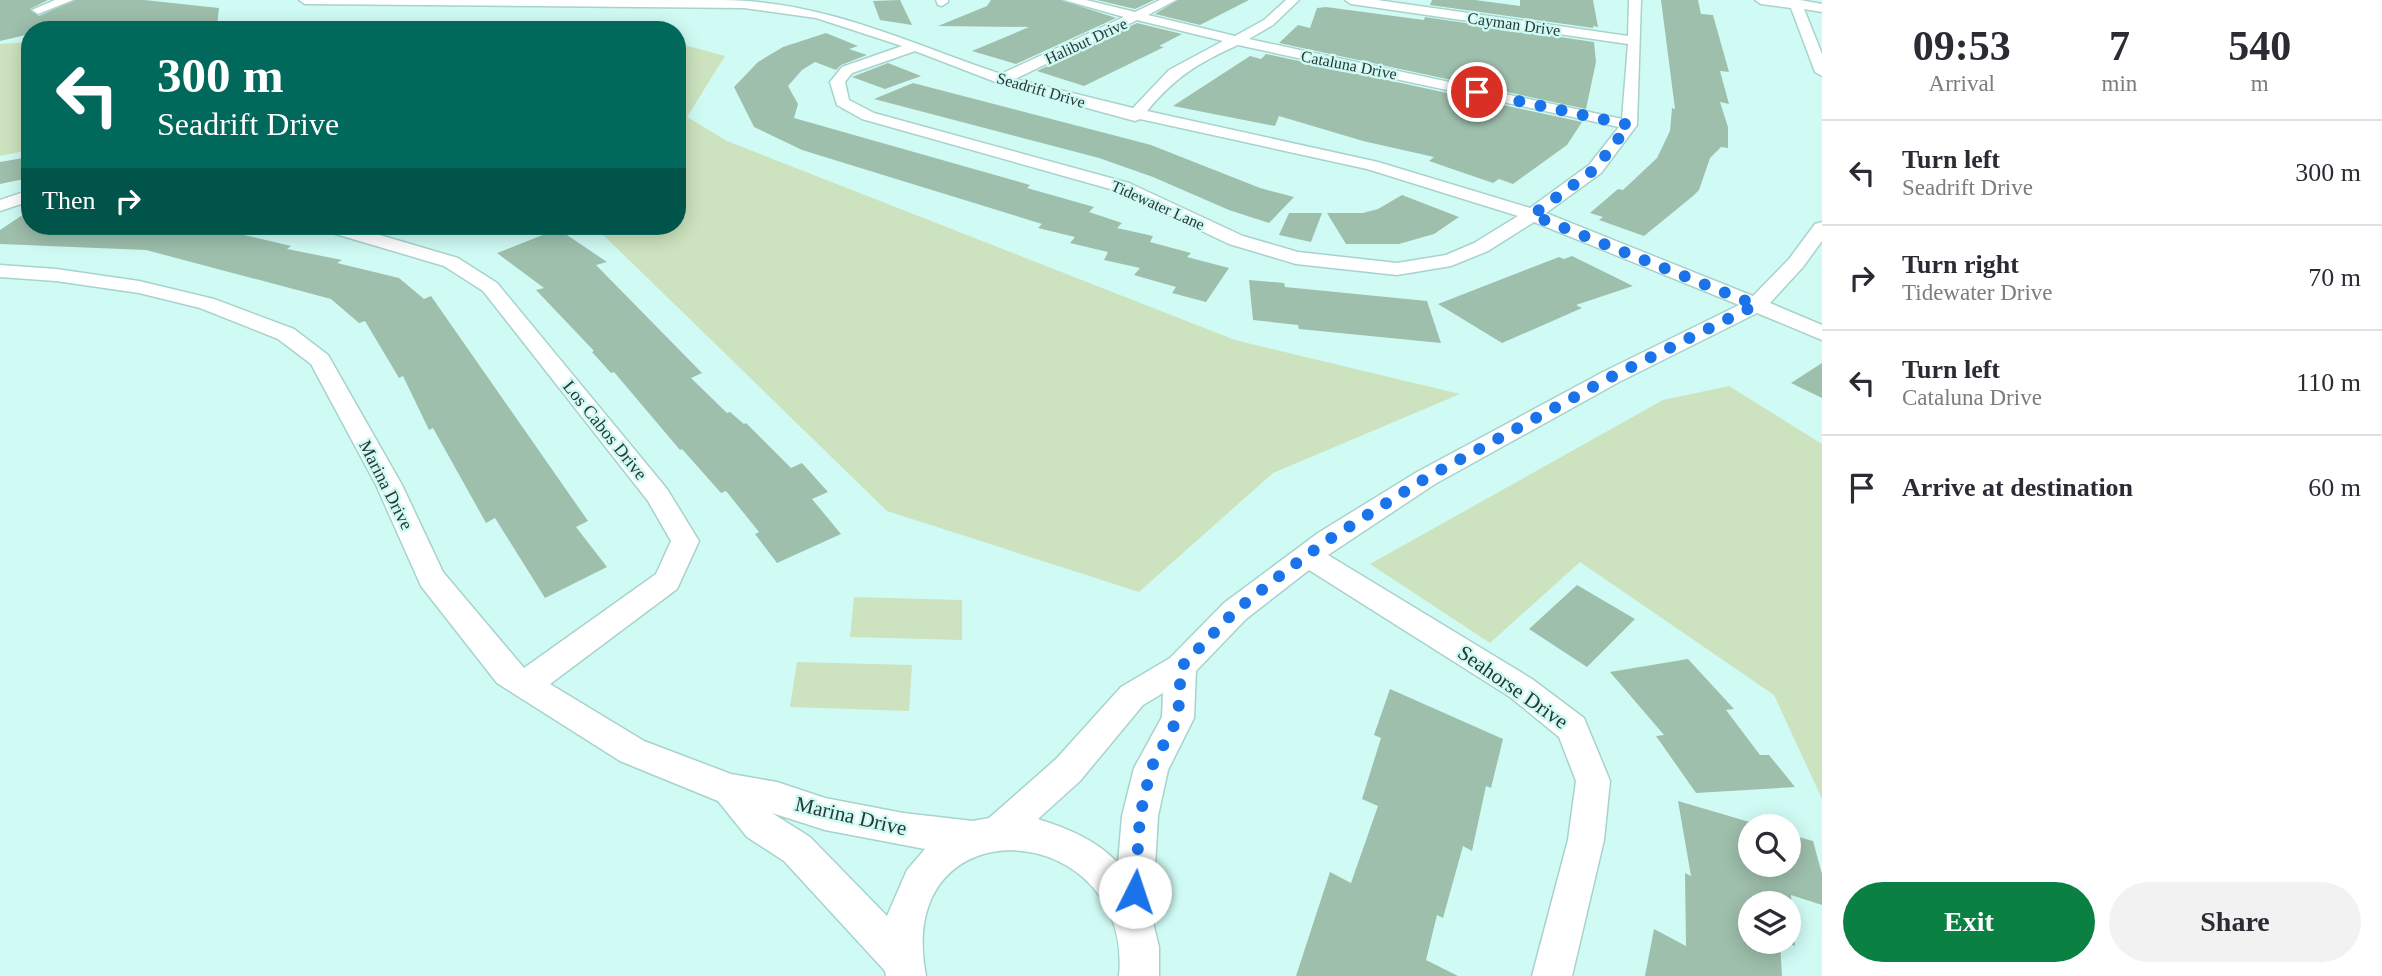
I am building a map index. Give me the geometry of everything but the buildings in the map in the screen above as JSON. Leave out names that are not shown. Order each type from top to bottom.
[{"type":"street","points":[[38,10],[67,0]]},
{"type":"street","name":"Seadrift Drive","points":[[305,0],[774,6],[840,20],[1002,79],[1135,116],[1324,153],[1420,178],[1532,215],[1822,333]]},
{"type":"street","name":"Cataluna Drive","points":[[1070,0],[1313,59],[1427,80],[1629,125]]},
{"type":"street","name":"Halibut Drive","points":[[1002,79],[1170,0]]},
{"type":"street","points":[[1135,116],[1159,86],[1182,68],[1240,40],[1280,16],[1293,0]]},
{"type":"street","name":"Cayman Drive","points":[[1351,0],[1635,41]]},
{"type":"street","points":[[1532,215],[1595,169],[1629,125],[1635,0]]},
{"type":"street","points":[[1761,0],[1795,2],[1822,8]]},
{"type":"street","points":[[1795,2],[1822,72]]},
{"type":"street","name":"Tidewater Lane","points":[[914,47],[847,70],[837,82],[842,102],[868,116],[1123,187],[1236,240],[1296,258],[1398,269],[1451,260],[1481,247],[1532,215]]},
{"type":"street","points":[[0,206],[21,198]]},
{"type":"street","points":[[904,968],[902,941],[909,901],[927,870],[953,848],[987,834],[1068,770],[1132,696],[1181,667],[1235,611],[1307,555],[1426,478],[1611,377],[1756,305],[1796,263],[1822,228]]},
{"type":"street","name":"Los Cabos Drive","points":[[359,235],[451,262],[490,287],[658,495],[685,541],[667,581],[525,685]]},
{"type":"street","name":"Marina Drive","points":[[0,271],[56,275],[139,287],[207,303],[286,334],[320,360],[390,485],[431,578],[508,674],[632,751],[730,790],[777,798],[825,814],[903,830],[987,834],[1020,832],[1055,839],[1087,857],[1114,884],[1133,918]]},
{"type":"street","name":"Seahorse Drive","points":[[1307,555],[1521,688],[1572,728],[1593,781],[1586,840],[1552,976]]},
{"type":"street","points":[[1139,976],[1141,956],[1133,918],[1140,816],[1151,768],[1178,718],[1181,667]]},
{"type":"street","name":"Marina Drive","points":[[730,790],[760,825],[797,849],[904,968]]},
{"type":"green space","points":[[21,43],[21,152],[0,156],[0,44]]},
{"type":"green space","points":[[686,45],[725,56],[687,117],[727,141],[1235,340],[1460,394],[1273,473],[1139,592],[887,511],[603,235],[686,235]]},
{"type":"green space","points":[[1729,386],[1822,444],[1822,799],[1774,695],[1580,562],[1490,643],[1370,564],[1663,400]]},
{"type":"green space","points":[[854,597],[962,600],[962,640],[850,637]]},
{"type":"green space","points":[[797,662],[912,665],[909,711],[790,707]]},
{"type":"route","points":[[1135,892],[1140,816],[1151,768],[1178,718],[1181,667],[1235,611],[1328,540],[1426,478],[1611,377],[1756,305],[1532,215],[1595,169],[1629,125],[1477,92]]}]
